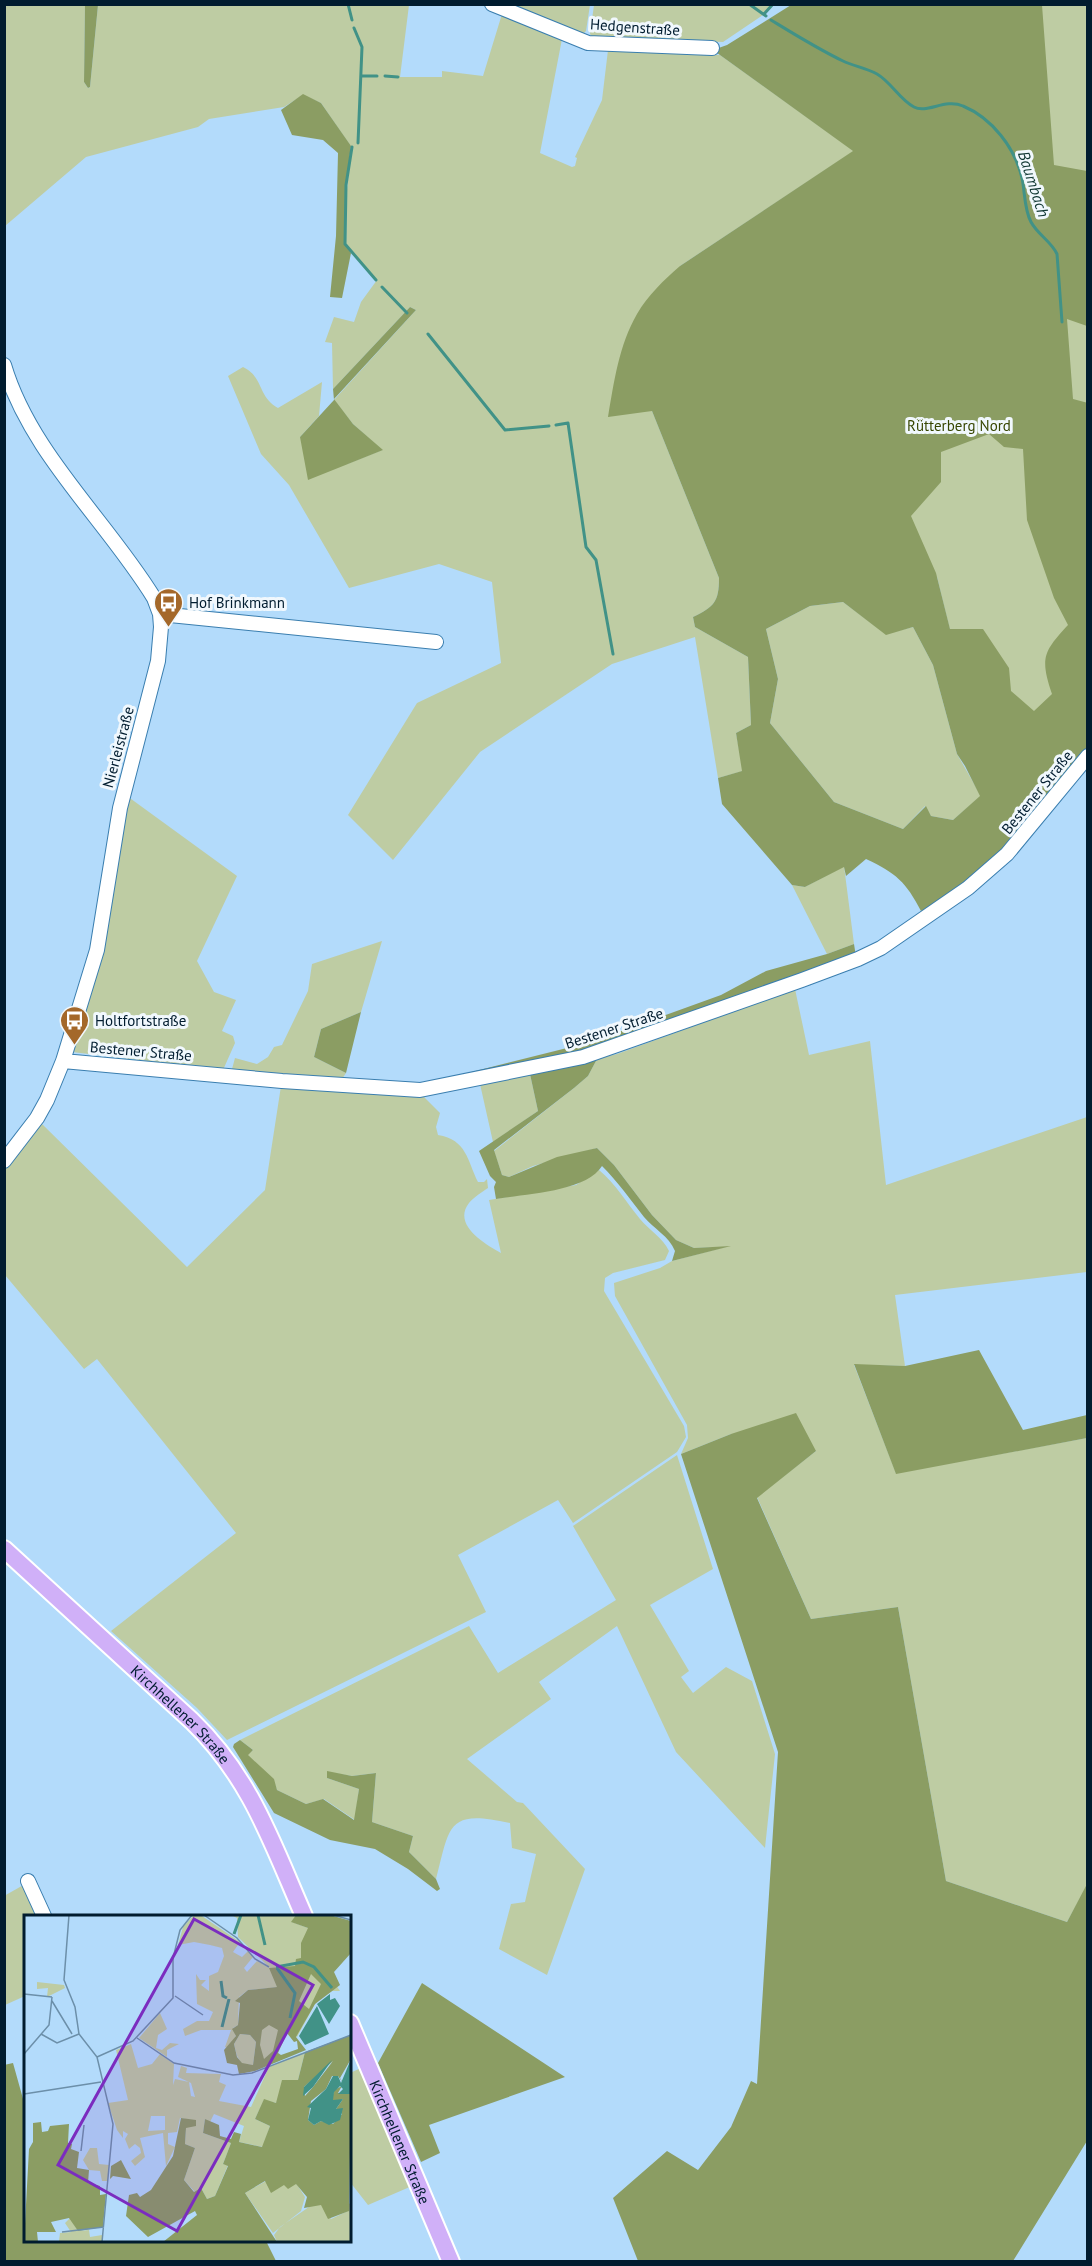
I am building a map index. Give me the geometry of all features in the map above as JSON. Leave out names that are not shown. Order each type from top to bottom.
[{"type":"main road","name":"Kirchhellener Straße","points":[[4,1549],[220,1749],[243,1782],[257,1809],[303,1915]]},
{"type":"main road","name":"Kirchhellener Straße","points":[[351,2025],[451,2262]]},
{"type":"street","name":"Hedgenstraße","points":[[492,4],[588,43],[712,48]]},
{"type":"street","name":"Nierleistraße","points":[[4,365],[10,384],[36,432],[144,582],[160,614],[161,627],[158,661],[120,808],[97,950],[63,1061],[37,1118],[4,1161]]},
{"type":"street","points":[[160,614],[436,642]]},
{"type":"street","name":"Bestener Straße","points":[[63,1061],[282,1081],[420,1090],[583,1057],[621,1046],[858,959],[881,948],[968,888],[1001,860],[1024,836],[1088,756]]},
{"type":"street","points":[[28,1881],[43,1915]]},
{"type":"green space","points":[[5,5],[85,5],[84,82],[88,88],[90,87],[98,5],[409,5],[400,77],[442,77],[442,71],[483,76],[502,14],[562,39],[540,153],[572,167],[575,166],[577,158],[575,157],[602,100],[608,50],[720,55],[854,151],[680,266],[652,411],[719,578],[718,593],[714,603],[693,617],[695,627],[748,657],[751,725],[736,733],[743,771],[718,778],[695,637],[612,664],[480,752],[393,860],[348,815],[417,703],[501,663],[492,582],[439,564],[349,588],[289,485],[261,454],[228,376],[243,367],[250,371],[267,398],[278,408],[322,382],[319,416],[300,437],[347,464],[382,450],[353,424],[334,400],[416,310],[410,307],[333,389],[332,343],[325,342],[334,317],[354,322],[361,302],[377,280],[346,244],[347,189],[352,148],[321,103],[303,95],[284,107],[209,119],[198,127],[86,157],[5,226]]},
{"type":"green space","points":[[85,5],[98,5],[90,87],[88,88],[84,82]]},
{"type":"green space","points":[[507,5],[590,5],[586,31],[582,35]]},
{"type":"green space","points":[[594,5],[774,5],[723,42],[592,37],[590,34]]},
{"type":"green space","points":[[791,5],[1042,5],[1054,165],[1087,171],[1087,326],[1067,319],[1073,399],[1088,403],[1087,749],[1021,836],[966,886],[921,911],[899,879],[866,859],[846,876],[844,867],[805,887],[792,885],[722,804],[718,778],[742,771],[736,733],[751,725],[748,657],[695,627],[693,617],[714,603],[718,593],[719,578],[652,411],[608,417],[618,364],[626,338],[637,314],[657,288],[680,266],[853,151],[713,50],[727,45]],"holes":[[[989,434],[1004,447],[1023,449],[1027,520],[1054,598],[1068,625],[1053,642],[1046,656],[1046,672],[1052,694],[1034,711],[1011,691],[1009,668],[983,629],[950,629],[936,573],[911,516],[941,482],[941,452]],[[843,602],[886,635],[913,627],[933,665],[957,754],[980,796],[953,820],[931,816],[926,806],[903,829],[834,802],[770,723],[778,679],[766,629],[810,606]]]},
{"type":"green space","name":"Rütterberg Nord","points":[[794,5],[1087,5],[1087,668],[1020,728],[950,630],[937,577],[896,547],[919,309]]},
{"type":"green space","points":[[303,94],[321,103],[351,146],[346,184],[344,241],[351,253],[342,298],[330,297],[336,236],[338,153],[323,140],[292,135],[281,110]]},
{"type":"green space","points":[[410,307],[416,310],[334,399],[353,424],[383,450],[308,480],[300,437],[334,400],[333,389]]},
{"type":"green space","points":[[843,602],[886,634],[913,627],[933,665],[957,754],[981,796],[953,820],[931,816],[925,806],[903,829],[834,802],[770,723],[778,679],[766,629],[810,606]]},
{"type":"green space","points":[[127,796],[237,876],[197,961],[214,992],[236,1000],[222,1031],[233,1036],[235,1043],[223,1070],[72,1052]]},
{"type":"green space","points":[[844,866],[854,944],[827,954],[792,885],[805,887]]},
{"type":"green space","points":[[382,941],[361,1012],[321,1029],[314,1057],[346,1073],[342,1079],[232,1069],[235,1058],[257,1064],[268,1057],[274,1047],[282,1045],[308,991],[312,964]]},
{"type":"green space","points":[[854,944],[856,957],[615,1044],[420,1085],[591,1042],[721,995],[766,971]]},
{"type":"green space","points":[[795,989],[809,1055],[870,1041],[886,1185],[1087,1117],[1087,1272],[895,1295],[905,1366],[854,1365],[896,1473],[1087,1438],[1088,1884],[1067,1922],[946,1881],[898,1607],[811,1619],[757,1497],[816,1451],[731,1434],[681,1454],[688,1438],[687,1425],[615,1296],[614,1283],[660,1268],[672,1261],[725,1247],[694,1248],[676,1240],[652,1215],[614,1165],[597,1148],[533,1166],[509,1177],[502,1175],[494,1151],[588,1076],[597,1059],[617,1054]]},
{"type":"green space","points":[[361,1012],[346,1073],[314,1057],[321,1029]]},
{"type":"green space","points":[[597,1059],[588,1076],[494,1150],[502,1175],[509,1177],[557,1157],[597,1148],[614,1165],[652,1215],[676,1240],[694,1248],[731,1246],[672,1261],[675,1251],[669,1241],[644,1217],[602,1166],[594,1175],[569,1187],[496,1199],[494,1187],[496,1182],[490,1176],[479,1151],[538,1111],[530,1074]]},
{"type":"green space","points":[[530,1074],[538,1111],[493,1142],[480,1084]]},
{"type":"green space","points":[[281,1086],[423,1096],[440,1113],[436,1127],[438,1135],[455,1141],[460,1146],[478,1182],[484,1182],[487,1179],[488,1188],[469,1203],[465,1211],[465,1219],[467,1226],[479,1239],[501,1253],[489,1200],[576,1185],[599,1170],[611,1181],[640,1219],[669,1251],[665,1260],[613,1273],[605,1278],[604,1291],[684,1426],[686,1437],[677,1452],[573,1523],[558,1500],[458,1555],[486,1612],[227,1740],[197,1708],[111,1631],[236,1533],[97,1359],[84,1369],[5,1275],[4,1171],[42,1124],[187,1267],[265,1190]]},
{"type":"green space","points":[[979,1350],[1023,1430],[1087,1415],[1087,1438],[896,1474],[854,1364],[905,1366]]},
{"type":"green space","points":[[796,1413],[816,1451],[757,1498],[811,1619],[898,1607],[946,1881],[1067,1922],[1087,1884],[1087,2141],[1013,2261],[638,2261],[613,2198],[667,2151],[698,2170],[731,2127],[751,2081],[757,2084],[778,1752],[681,1454],[731,1434]]},
{"type":"green space","points":[[677,1455],[713,1569],[650,1605],[689,1671],[681,1677],[693,1693],[726,1667],[752,1681],[775,1754],[765,1848],[676,1752],[617,1626],[539,1682],[551,1699],[467,1759],[517,1802],[523,1803],[585,1869],[547,1975],[499,1949],[511,1904],[525,1902],[536,1854],[512,1848],[510,1823],[474,1818],[463,1820],[455,1825],[449,1834],[436,1879],[409,1852],[413,1836],[372,1822],[376,1773],[352,1776],[327,1772],[327,1778],[359,1789],[355,1820],[324,1799],[306,1804],[277,1790],[273,1779],[247,1755],[253,1750],[240,1740],[469,1626],[498,1673],[616,1600],[573,1526]]},
{"type":"green space","points":[[240,1740],[253,1750],[248,1755],[274,1779],[277,1790],[306,1804],[323,1799],[354,1820],[359,1789],[327,1778],[327,1771],[352,1776],[376,1773],[372,1822],[413,1836],[409,1852],[436,1879],[440,1889],[437,1891],[408,1869],[375,1849],[330,1840],[274,1813],[233,1747]]},
{"type":"green space","points":[[27,1883],[42,1915],[24,1915],[24,1996],[5,2005],[4,1896]]},
{"type":"green space","points":[[422,1983],[565,2077],[429,2125],[440,2153],[421,2162],[378,2063]]},
{"type":"green space","points":[[13,2063],[24,2102],[24,2242],[266,2242],[276,2261],[5,2261],[4,2065]]},
{"type":"green space","points":[[361,2068],[412,2186],[368,2205],[351,2183],[351,2073]]},
{"type":"waterway","points":[[348,4],[352,20]]},
{"type":"waterway","name":"Baumbach","points":[[749,4],[766,16]]},
{"type":"waterway","points":[[764,14],[773,4]]},
{"type":"waterway","name":"Baumbach","points":[[771,20],[847,63],[877,74],[914,107],[925,109],[956,104],[974,111],[993,126],[1008,145],[1019,167],[1031,222],[1057,254],[1062,322]]},
{"type":"waterway","points":[[354,28],[362,47],[358,143]]},
{"type":"waterway","points":[[362,76],[377,76]]},
{"type":"waterway","points":[[385,76],[398,77]]},
{"type":"waterway","points":[[352,147],[346,185],[345,244],[376,280]]},
{"type":"waterway","points":[[382,287],[407,313]]},
{"type":"waterway","points":[[428,334],[505,430],[549,426]]},
{"type":"waterway","points":[[556,425],[568,423],[586,547],[596,560],[613,654]]},
{"type":"place","name":"Hof Brinkmann","points":[[168,628]]},
{"type":"place","name":"Holtfortstraße","points":[[74,1046]]}]
